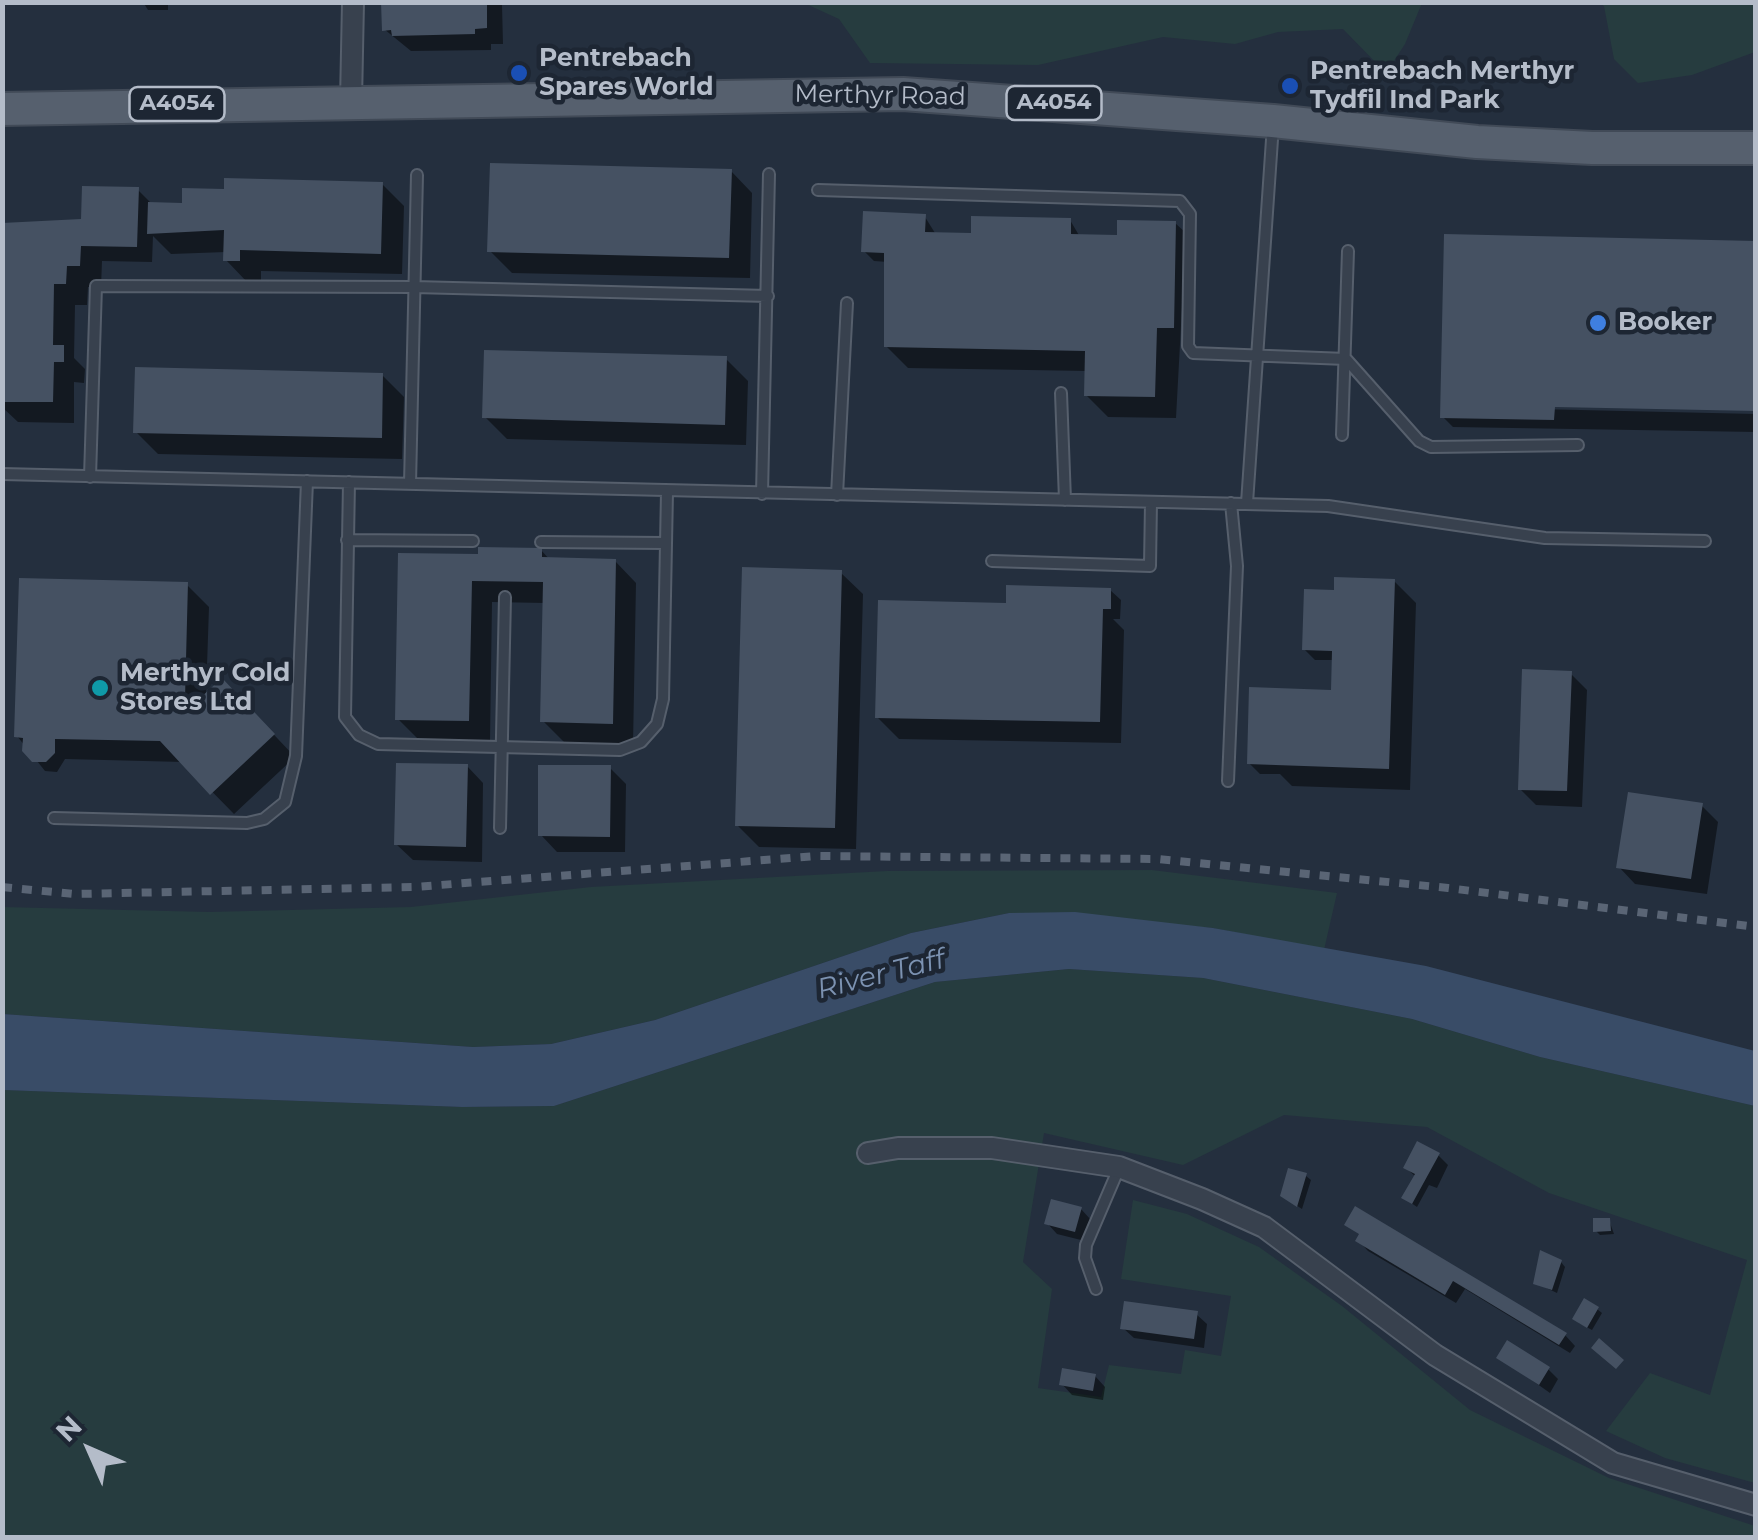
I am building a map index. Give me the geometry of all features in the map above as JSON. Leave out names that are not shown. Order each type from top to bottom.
[{"type":"main road","name":"Merthyr Road","points":[[2,108],[903,94],[1274,120],[1516,144],[1756,148]]},
{"type":"street","points":[[351,101],[352,2]]},
{"type":"street","points":[[868,1153],[898,1148],[992,1148],[1119,1167],[1264,1227],[1435,1355],[1612,1463],[1756,1505]]},
{"type":"lane","points":[[1246,504],[1274,120]]},
{"type":"lane","points":[[762,494],[768,174]]},
{"type":"lane","points":[[410,484],[417,175]]},
{"type":"lane","points":[[818,190],[1180,201],[1190,214],[1188,346],[1193,353],[1346,360],[1418,441],[1431,447],[1578,445]]},
{"type":"lane","points":[[1342,435],[1348,251]]},
{"type":"lane","points":[[90,476],[96,286],[414,287],[768,296]]},
{"type":"lane","points":[[838,496],[847,303]]},
{"type":"lane","points":[[1060,393],[1066,500]]},
{"type":"lane","points":[[2,474],[1328,506],[1546,538],[1705,541]]},
{"type":"lane","points":[[54,818],[247,823],[264,820],[285,802],[296,756],[308,481]]},
{"type":"lane","points":[[348,482],[346,716],[360,735],[378,744],[620,750],[642,742],[663,699],[667,492]]},
{"type":"lane","points":[[992,561],[1150,566],[1151,502]]},
{"type":"lane","points":[[1228,781],[1237,566],[1232,503]]},
{"type":"lane","points":[[347,540],[473,541]]},
{"type":"lane","points":[[540,542],[665,543]]},
{"type":"lane","points":[[500,828],[504,597]]},
{"type":"lane","points":[[1096,1290],[1085,1258],[1086,1245],[1119,1167]]},
{"type":"green space","points":[[804,3],[1422,3],[1405,44],[1386,73],[1343,29],[1278,32],[1235,44],[1163,37],[1038,65],[870,63],[839,19]]},
{"type":"green space","points":[[1599,3],[1755,3],[1755,52],[1692,75],[1638,83],[1614,59],[1604,6]]},
{"type":"green space","points":[[1152,870],[1337,893],[1324,950],[1213,928],[1009,913],[911,933],[655,1020],[551,1044],[473,1047],[3,1014],[2,907],[209,912],[411,907],[591,887],[887,871]]},
{"type":"green space","points":[[1069,969],[1203,978],[1412,1019],[1540,1057],[1755,1106],[1755,1483],[1665,1458],[1606,1431],[1650,1373],[1710,1395],[1747,1260],[1549,1193],[1427,1127],[1284,1115],[1183,1165],[1044,1133],[1023,1262],[1052,1289],[1038,1388],[1101,1397],[1109,1365],[1181,1374],[1185,1350],[1221,1356],[1231,1296],[1121,1279],[1133,1200],[1187,1214],[1259,1247],[1342,1306],[1470,1410],[1609,1478],[1755,1526],[1755,1537],[3,1538],[3,1090],[462,1107],[554,1106],[935,982]]},
{"type":"water","name":"River Taff","points":[[1075,912],[1213,928],[1426,966],[1755,1051],[1755,1106],[1540,1057],[1412,1019],[1203,978],[1069,969],[935,982],[554,1106],[462,1107],[3,1090],[3,1014],[473,1047],[551,1044],[655,1020],[911,933],[1009,913]]},
{"type":"building","points":[[381,2],[487,2],[487,28],[475,29],[475,34],[392,36],[391,30],[382,31]]},
{"type":"building","points":[[490,163],[732,169],[729,258],[487,252]]},
{"type":"building","points":[[224,178],[383,182],[381,254],[240,250],[240,261],[223,261],[224,230],[147,234],[148,202],[182,203],[182,188],[224,189]]},
{"type":"building","points":[[82,186],[139,187],[137,247],[81,246],[80,266],[67,266],[66,284],[54,284],[53,345],[64,345],[64,362],[54,362],[53,402],[2,402],[2,223],[81,219]]},
{"type":"building","points":[[863,211],[926,214],[925,232],[971,233],[971,216],[1071,218],[1071,234],[1117,235],[1117,220],[1176,221],[1174,328],[1157,328],[1155,397],[1084,396],[1085,351],[884,347],[884,253],[861,252]]},
{"type":"building","name":"Booker","points":[[1444,234],[1756,241],[1756,411],[1555,407],[1554,420],[1440,418]]},
{"type":"building","points":[[484,350],[727,356],[725,425],[482,418]]},
{"type":"building","points":[[135,367],[383,373],[382,438],[133,433]]},
{"type":"building","points":[[478,547],[542,548],[542,557],[616,559],[613,724],[540,722],[543,582],[472,581],[469,721],[395,720],[398,553],[478,554]]},
{"type":"building","points":[[742,567],[842,570],[835,828],[735,826]]},
{"type":"building","points":[[1334,577],[1395,579],[1389,769],[1247,764],[1249,687],[1331,690],[1332,651],[1302,650],[1304,589],[1334,590]]},
{"type":"building","name":"Merthyr Cold Stores Ltd","points":[[19,578],[188,582],[185,698],[200,698],[222,678],[275,734],[210,795],[160,741],[55,739],[55,753],[46,762],[32,762],[22,751],[23,738],[14,737]]},
{"type":"building","points":[[1006,585],[1111,588],[1111,609],[1103,609],[1100,722],[875,718],[878,600],[1006,603]]},
{"type":"building","points":[[1522,669],[1572,671],[1567,791],[1518,790]]},
{"type":"building","points":[[396,763],[468,764],[466,847],[394,845]]},
{"type":"building","points":[[538,765],[611,765],[610,837],[538,836]]},
{"type":"building","points":[[1628,792],[1703,803],[1691,879],[1616,868]]},
{"type":"building","points":[[1417,1141],[1440,1153],[1412,1204],[1401,1198],[1415,1174],[1403,1168]]},
{"type":"building","points":[[1288,1168],[1307,1173],[1297,1207],[1280,1196]]},
{"type":"building","points":[[1051,1199],[1082,1207],[1075,1232],[1044,1224]]},
{"type":"building","points":[[1355,1206],[1567,1333],[1559,1345],[1453,1281],[1445,1295],[1355,1241],[1359,1234],[1344,1225]]},
{"type":"building","points":[[1593,1218],[1610,1218],[1611,1231],[1593,1232]]},
{"type":"building","points":[[1540,1250],[1562,1260],[1552,1290],[1533,1284]]},
{"type":"building","points":[[1584,1298],[1599,1307],[1587,1328],[1572,1319]]},
{"type":"building","points":[[1124,1301],[1198,1311],[1194,1339],[1120,1329]]},
{"type":"building","points":[[1599,1338],[1624,1360],[1616,1369],[1591,1348]]},
{"type":"building","points":[[1507,1340],[1550,1367],[1539,1385],[1496,1358]]},
{"type":"building","points":[[1062,1368],[1096,1374],[1093,1391],[1059,1385]]},
{"type":"railway","points":[[2,887],[74,894],[414,887],[817,856],[1157,859],[1448,888],[1756,927]]},
{"type":"place","name":"Pentrebach Spares World","points":[[519,73]]},
{"type":"place","name":"Pentrebach Merthyr Tydfil Ind Park","points":[[1290,86]]},
{"type":"place","name":"Booker","points":[[1598,323]]},
{"type":"place","name":"Merthyr Cold Stores Ltd","points":[[100,688]]}]
